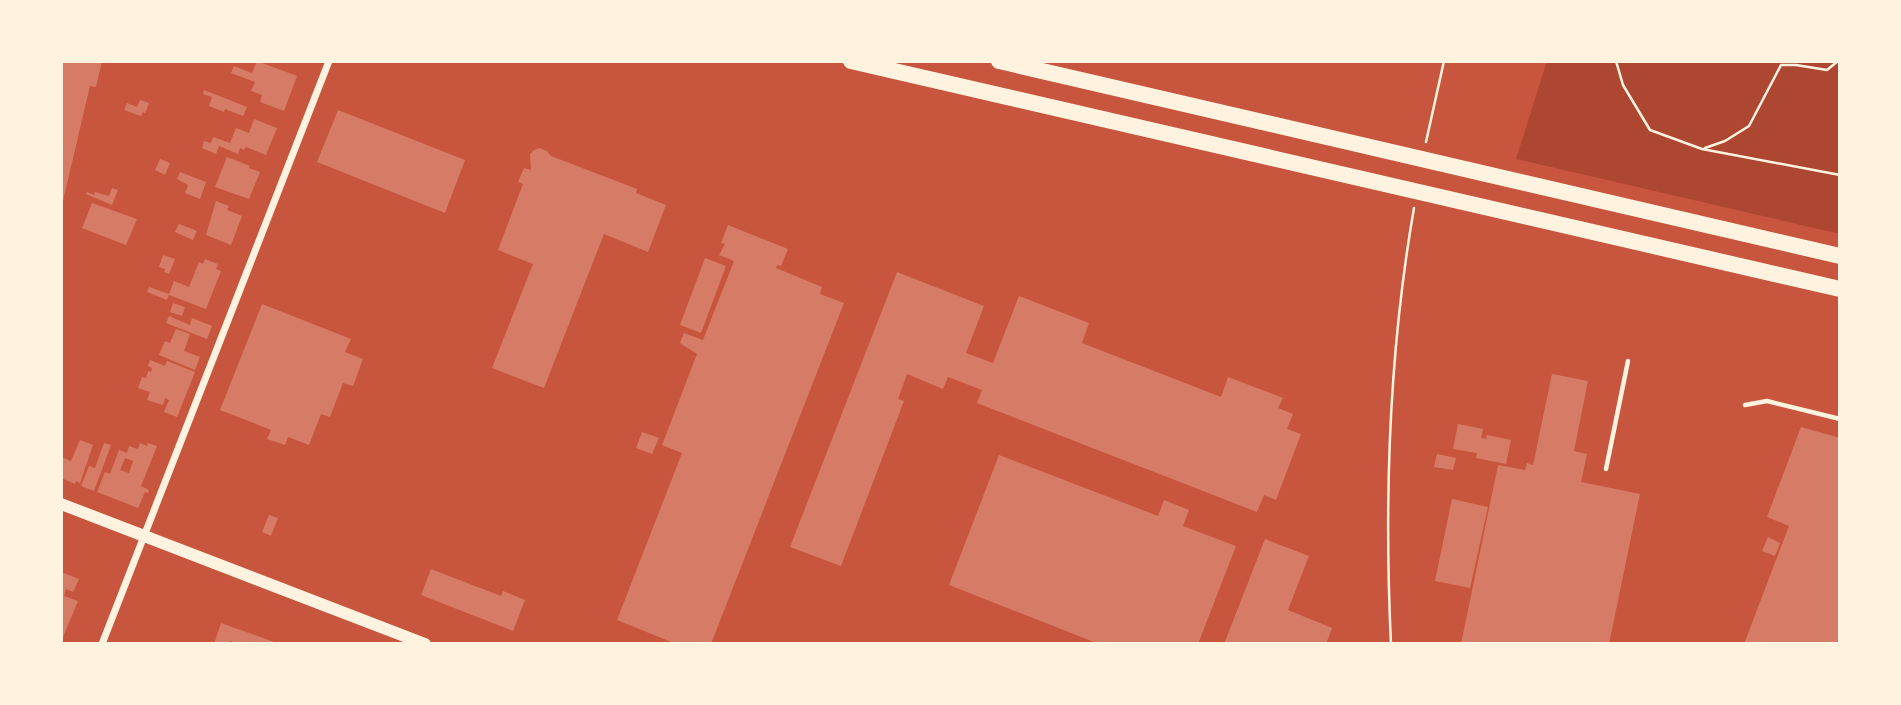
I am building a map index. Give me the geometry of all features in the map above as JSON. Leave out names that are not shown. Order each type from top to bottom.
[{"type":"highway","points":[[851,61],[1840,289]]},
{"type":"highway","points":[[999,61],[1840,256]]},
{"type":"main road","points":[[61,504],[425,644]]},
{"type":"street","points":[[102,644],[329,61]]},
{"type":"lane","points":[[1606,469],[1628,361]]},
{"type":"lane","points":[[1745,404],[1767,401],[1840,419]]},
{"type":"path","points":[[1430,119],[1444,61]]},
{"type":"path","points":[[1616,61],[1623,85],[1650,130],[1702,149],[1840,175]]},
{"type":"path","points":[[1702,149],[1724,141],[1749,126],[1781,65],[1827,70],[1838,61]]},
{"type":"path","points":[[1391,644],[1388,568],[1393,375],[1410,235]]},
{"type":"shaded area","points":[[1547,61],[1840,61],[1840,234],[1516,159]]},
{"type":"building","points":[[61,61],[102,61],[96,87],[90,86],[62,205]]},
{"type":"building","points":[[257,61],[297,76],[284,111],[260,102],[262,95],[251,91],[255,82],[231,73],[234,66],[252,73]]},
{"type":"building","points":[[204,90],[247,107],[243,116],[209,106],[212,97],[203,94]]},
{"type":"building","points":[[140,100],[149,103],[141,116],[124,110],[127,103],[137,107]]},
{"type":"building","points":[[338,110],[465,160],[445,213],[317,162]]},
{"type":"building","points":[[254,119],[277,128],[266,155],[246,147],[244,150],[240,148],[238,154],[219,146],[216,154],[202,148],[204,141],[211,143],[213,137],[230,143],[236,128],[249,133]]},
{"type":"building","points":[[540,148],[551,156],[637,189],[636,193],[666,205],[648,252],[604,234],[544,388],[492,368],[533,264],[498,250],[523,184],[518,182],[524,168],[531,170],[530,154]]},
{"type":"building","points":[[227,157],[260,172],[249,199],[215,187]]},
{"type":"building","points":[[160,159],[170,163],[165,175],[155,170]]},
{"type":"building","points":[[180,172],[206,182],[200,199],[185,193],[188,185],[177,179]]},
{"type":"building","points":[[112,188],[118,190],[112,205],[86,194],[87,192],[94,195],[95,192],[109,196]]},
{"type":"building","points":[[216,201],[229,206],[227,210],[242,216],[231,245],[206,235]]},
{"type":"building","points":[[92,203],[137,219],[126,245],[82,228]]},
{"type":"building","points":[[179,224],[197,231],[193,240],[175,232]]},
{"type":"building","points":[[728,225],[788,249],[781,266],[777,265],[776,268],[822,287],[820,294],[844,303],[711,644],[676,644],[617,620],[682,453],[662,445],[697,354],[680,343],[684,333],[703,340],[734,261],[719,255],[725,244],[721,243]]},
{"type":"building","points":[[163,255],[175,259],[169,274],[159,267]]},
{"type":"building","points":[[705,258],[726,266],[701,333],[680,325]]},
{"type":"building","points":[[205,259],[218,264],[216,269],[221,271],[206,309],[169,295],[167,300],[147,292],[149,287],[169,294],[174,281],[189,287],[199,262],[203,264]]},
{"type":"building","points":[[897,272],[984,306],[966,353],[993,363],[1019,296],[1089,323],[1082,343],[1221,397],[1228,377],[1283,398],[1278,408],[1293,414],[1287,429],[1301,434],[1276,500],[1264,495],[1257,512],[977,403],[982,390],[948,377],[943,389],[907,374],[898,399],[904,401],[841,566],[790,547]]},
{"type":"building","points":[[173,303],[185,307],[182,316],[170,312]]},
{"type":"building","points":[[262,304],[351,339],[345,352],[363,359],[353,386],[343,383],[330,417],[321,414],[309,445],[288,437],[285,445],[267,439],[271,430],[220,410]]},
{"type":"building","points":[[169,316],[190,325],[192,318],[212,326],[207,339],[166,323]]},
{"type":"building","points":[[176,329],[190,334],[184,351],[200,357],[195,370],[159,355],[165,341],[170,343]]},
{"type":"building","points":[[150,360],[165,366],[167,361],[195,372],[177,417],[164,412],[169,400],[165,398],[163,405],[147,400],[150,392],[138,388],[142,377],[146,378],[148,371],[151,372],[152,368],[148,366]]},
{"type":"building","points":[[1552,374],[1588,381],[1574,451],[1587,454],[1581,482],[1640,494],[1609,644],[1461,644],[1498,465],[1525,470],[1527,463],[1533,465]]},
{"type":"building","points":[[1458,424],[1483,429],[1481,438],[1486,439],[1487,435],[1511,440],[1506,464],[1476,458],[1477,453],[1453,449]]},
{"type":"building","points":[[1801,427],[1840,438],[1840,644],[1744,644],[1789,526],[1767,517]]},
{"type":"building","points":[[642,432],[659,438],[652,454],[636,448]]},
{"type":"building","points":[[80,440],[93,445],[80,483],[76,481],[75,484],[61,478],[61,457],[71,461]]},
{"type":"building","points":[[104,443],[111,445],[94,491],[81,486],[89,466],[95,468]]},
{"type":"building","points":[[140,443],[157,446],[141,486],[149,490],[148,493],[145,492],[138,508],[97,492],[105,472],[110,474],[119,450],[127,453],[129,446],[138,449]],"holes":[[[125,458],[133,461],[129,473],[120,470]]]},
{"type":"building","points":[[1437,454],[1456,458],[1453,470],[1434,467]]},
{"type":"building","points":[[999,455],[1158,516],[1164,500],[1189,510],[1183,526],[1236,546],[1198,644],[1099,644],[949,585]]},
{"type":"building","points":[[1452,499],[1488,507],[1470,588],[1435,581]]},
{"type":"building","points":[[269,515],[278,518],[271,536],[262,532]]},
{"type":"building","points":[[1768,537],[1780,543],[1775,556],[1762,551]]},
{"type":"building","points":[[1265,539],[1309,556],[1288,610],[1332,628],[1326,644],[1224,644]]},
{"type":"building","points":[[431,569],[501,596],[503,591],[525,600],[513,631],[421,595]]},
{"type":"building","points":[[61,572],[79,579],[73,592],[66,589],[64,596],[78,601],[61,642]]},
{"type":"building","points":[[221,623],[277,644],[237,644],[230,641],[228,644],[214,644]]}]
